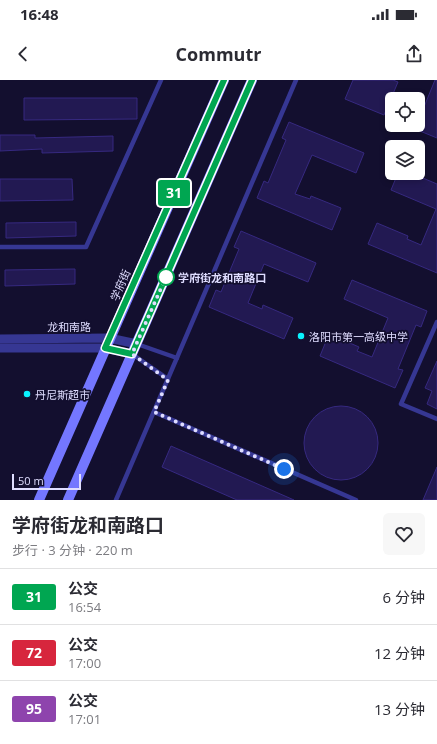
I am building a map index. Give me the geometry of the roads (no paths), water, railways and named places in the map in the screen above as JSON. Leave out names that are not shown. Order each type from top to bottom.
[{"type":"main road","name":"学府街","points":[[39,500],[224,80]]},
{"type":"main road","points":[[68,500],[252,80]]},
{"type":"street","name":"龙和南路","points":[[0,338],[137,344]]},
{"type":"street","name":"龙和南路","points":[[0,348],[107,343],[132,354]]},
{"type":"lane","points":[[0,247],[86,247],[161,80]]},
{"type":"lane","points":[[116,500],[296,80]]},
{"type":"lane","points":[[437,322],[401,404],[437,419]]},
{"type":"lane","points":[[137,344],[177,358]]},
{"type":"lane","points":[[132,354],[168,380]]},
{"type":"lane","points":[[154,412],[356,500]]},
{"type":"place","name":"学府街龙和南路口","points":[[166,277]]},
{"type":"place","name":"洛阳市第一高级中学","points":[[301,336]]},
{"type":"place","name":"丹尼斯超市","points":[[27,394]]}]
